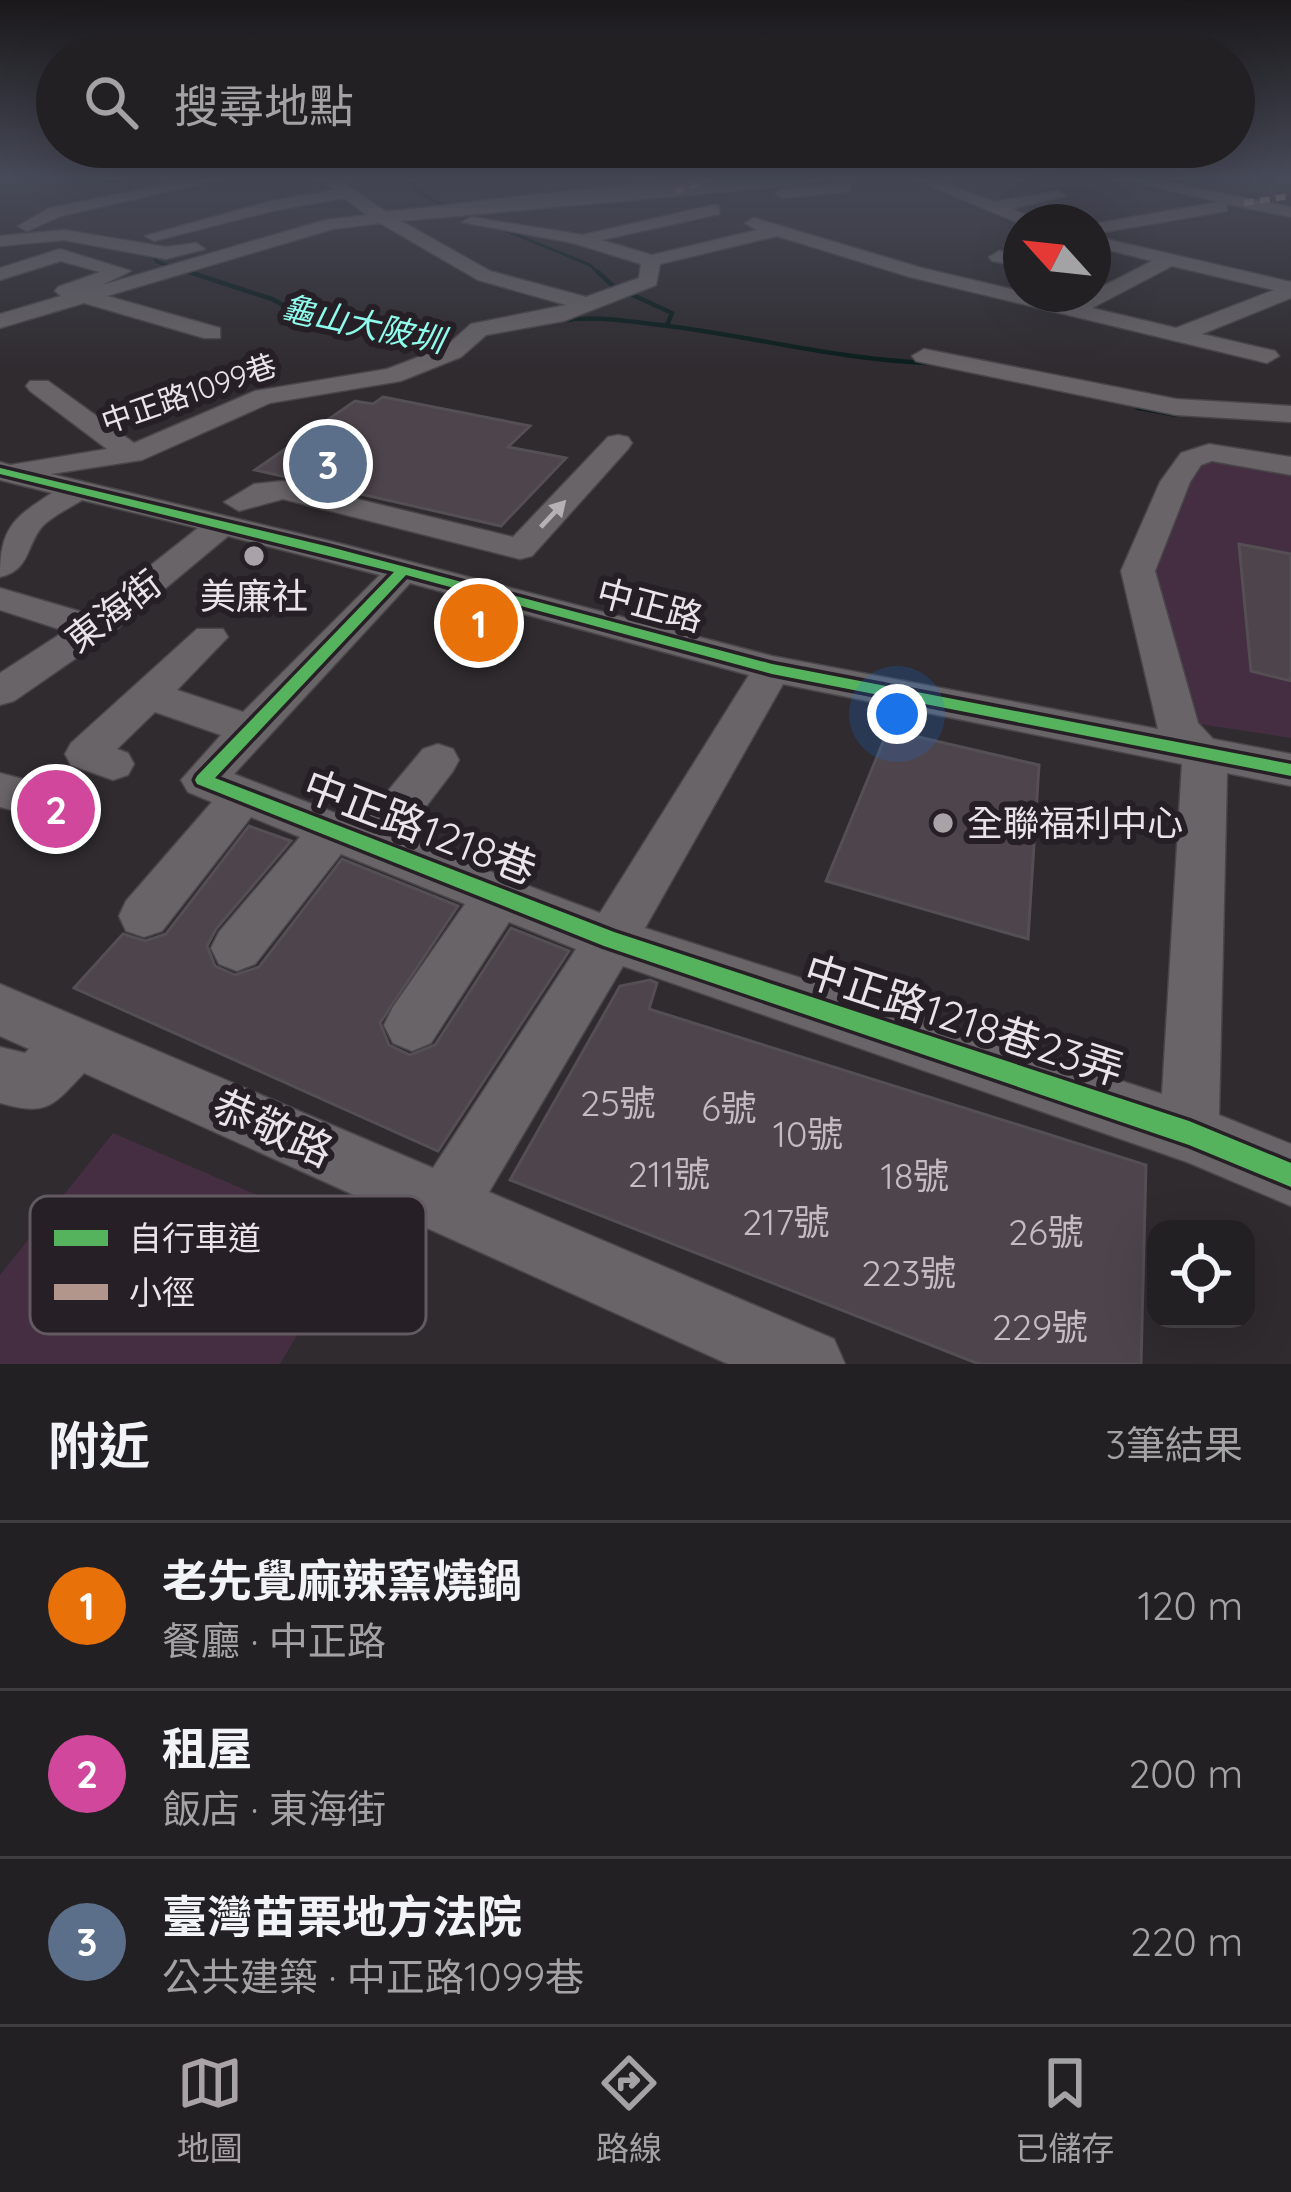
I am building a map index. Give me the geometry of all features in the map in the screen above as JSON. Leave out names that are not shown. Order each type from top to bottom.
[{"type":"street","points":[[118,243],[166,254],[245,243]]},
{"type":"street","points":[[129,244],[134,243]]},
{"type":"street","points":[[0,321],[265,243]]},
{"type":"street","points":[[426,243],[485,276],[509,279],[588,305]]},
{"type":"street","points":[[590,243],[651,261],[726,243]]},
{"type":"street","points":[[819,243],[1003,293]]},
{"type":"street","points":[[1111,245],[1287,285]]},
{"type":"street","points":[[0,274],[60,255],[121,271],[65,291],[212,333]]},
{"type":"street","points":[[999,257],[1003,258]]},
{"type":"street","points":[[1111,287],[1170,259]]},
{"type":"street","name":"中正路1099巷","points":[[5,472],[132,454],[264,397],[392,376],[453,352],[479,329],[556,316],[649,281],[651,261]]},
{"type":"street","points":[[1111,281],[1118,283]]},
{"type":"street","points":[[1178,334],[1287,285]]},
{"type":"street","points":[[1086,312],[1178,334],[1276,384]]},
{"type":"street","points":[[924,356],[1176,407],[1276,384]]},
{"type":"street","points":[[39,386],[132,454]]},
{"type":"street","points":[[231,514],[275,488],[520,549],[618,443]]},
{"type":"street","points":[[1189,1133],[1205,772],[1202,753],[1179,729],[1138,571],[1174,482],[1191,459],[1209,452],[1291,466]]},
{"type":"street","name":"中正路","points":[[5,472],[76,490],[231,514],[418,575],[772,669],[1291,770]]},
{"type":"street","points":[[0,567],[17,551],[26,524],[76,490]]},
{"type":"street","name":"東海街","points":[[0,692],[95,628],[231,514]]},
{"type":"street","points":[[144,916],[223,788],[250,730],[418,575],[474,538]]},
{"type":"street","points":[[0,599],[95,628]]},
{"type":"street","points":[[113,764],[86,754],[210,637]]},
{"type":"street","points":[[445,1206],[772,669]]},
{"type":"street","points":[[148,695],[250,730]]},
{"type":"street","points":[[237,948],[438,760]]},
{"type":"street","name":"中正路1218巷","points":[[223,788],[611,940]]},
{"type":"street","points":[[0,790],[63,806]]},
{"type":"street","points":[[412,1024],[499,896]]},
{"type":"street","name":"中正路1218巷23弄","points":[[611,940],[1189,1133],[1291,1175]]},
{"type":"street","name":"恭敬路","points":[[0,1009],[422,1196]]},
{"type":"street","points":[[0,1075],[34,1084],[76,1042]]},
{"type":"street","name":"恭敬路","points":[[426,1198],[809,1364]]},
{"type":"shaded area","points":[[1196,457],[1291,473],[1291,738],[1192,723],[1144,585]]},
{"type":"shaded area","points":[[113,1133],[260,1196],[63,1196]]},
{"type":"shaded area","points":[[30,1237],[30,1334],[298,1334],[280,1364],[0,1364],[0,1275]]},
{"type":"building","points":[[383,397],[530,426],[508,447],[566,458],[501,526],[255,470],[355,401],[373,404]]},
{"type":"building","points":[[1239,544],[1291,554],[1291,681],[1251,671]]},
{"type":"building","name":"全聯福利中心","points":[[888,730],[1039,765],[1028,939],[826,881]]},
{"type":"building","points":[[249,826],[291,841],[207,946],[215,966],[235,975],[259,967],[342,859],[458,906],[380,1023],[389,1045],[410,1055],[435,1045],[511,928],[569,951],[438,1151],[74,988],[123,934],[145,941],[166,934]]},
{"type":"building","points":[[657,983],[649,1009],[1146,1165],[1141,1364],[979,1364],[510,1180],[620,986]]},
{"type":"waterway","name":"龜山大陂圳","points":[[536,243],[590,265],[601,275]]},
{"type":"waterway","name":"龜山大陂圳","points":[[151,252],[157,262],[198,275]]},
{"type":"waterway","name":"龜山大陂圳","points":[[189,272],[272,299],[302,315],[451,346]]},
{"type":"waterway","name":"龜山大陂圳","points":[[598,272],[613,286],[672,313],[667,325]]},
{"type":"waterway","name":"龜山大陂圳","points":[[559,321],[623,320],[930,363]]},
{"type":"waterway","name":"龜山大陂圳","points":[[1138,407],[1176,414]]},
{"type":"cycle path","points":[[0,471],[326,550],[772,669],[1291,770]]},
{"type":"cycle path","points":[[403,571],[203,780],[611,940],[1189,1133],[1291,1175]]},
{"type":"place","name":"臺灣苗栗地方法院","points":[[328,464]]},
{"type":"place","name":"美廉社","points":[[254,556]]},
{"type":"place","name":"老先覺麻辣窯燒鍋","points":[[479,623]]},
{"type":"place","name":"租屋","points":[[56,809]]},
{"type":"place","name":"全聯福利中心","points":[[943,823]]}]
